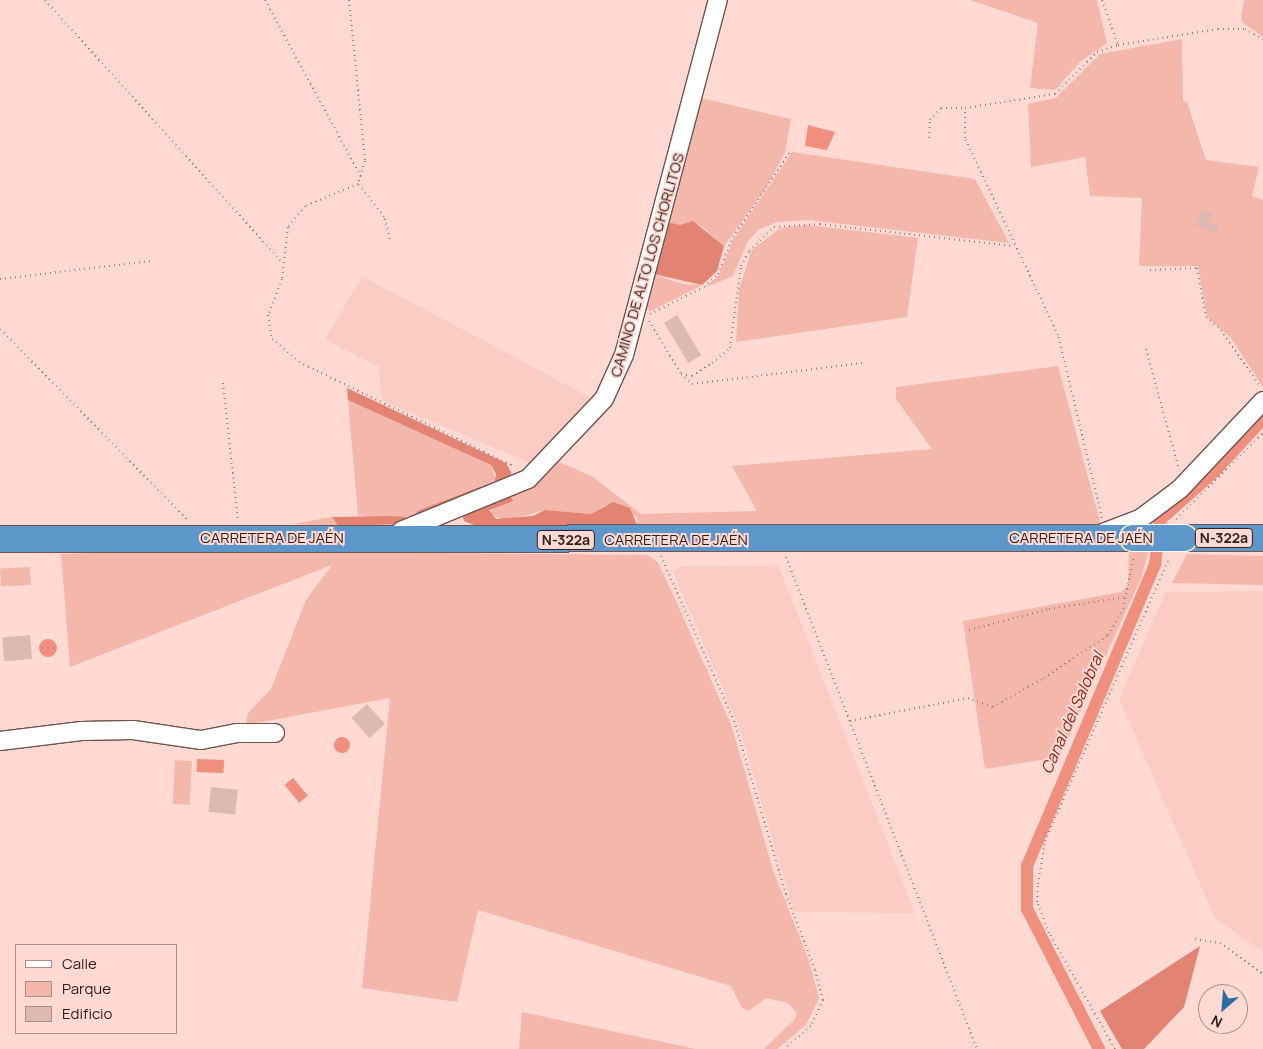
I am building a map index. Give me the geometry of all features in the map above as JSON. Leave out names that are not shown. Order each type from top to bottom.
[{"type":"highway","name":"CARRETERA DE JAÉN","points":[[0,539],[779,540],[1101,535],[1133,538],[1178,530],[1263,538]]},
{"type":"street","name":"CAMINO DE ALTO LOS CHORLITOS","points":[[367,538],[418,528],[528,479],[604,399],[616,376],[718,0]]},
{"type":"street","points":[[1101,535],[1140,519],[1184,486],[1263,401]]},
{"type":"street","points":[[0,741],[81,731],[134,730],[201,740],[236,733],[274,733]]},
{"type":"path","points":[[45,0],[284,264]]},
{"type":"path","points":[[265,0],[362,180]]},
{"type":"path","points":[[348,0],[365,161],[362,180],[358,184],[317,199],[295,216],[288,227],[284,264],[268,327],[283,352],[510,462],[528,479]]},
{"type":"path","points":[[1102,0],[1118,45]]},
{"type":"path","points":[[929,138],[930,120],[941,108],[965,108],[1055,94],[1097,52],[1118,45],[1218,29],[1245,29],[1263,39]]},
{"type":"path","points":[[965,108],[965,138],[1013,246],[1058,335],[1101,535]]},
{"type":"path","points":[[790,152],[733,237],[718,274],[704,287],[646,316],[681,374],[692,384],[863,363]]},
{"type":"path","points":[[358,184],[384,217],[390,239]]},
{"type":"path","points":[[681,374],[692,376],[730,348],[741,266],[749,251],[774,227],[820,224],[1013,246]]},
{"type":"path","points":[[0,279],[150,261]]},
{"type":"path","points":[[1150,270],[1197,268],[1206,317],[1221,330],[1263,391]]},
{"type":"path","points":[[0,329],[188,517],[193,538]]},
{"type":"path","points":[[1146,349],[1184,486]]},
{"type":"path","points":[[223,383],[240,538]]},
{"type":"path","points":[[1178,530],[1263,433]]},
{"type":"path","points":[[850,721],[968,698],[993,706],[1108,635],[1126,597],[1132,577],[1133,538]]},
{"type":"path","points":[[653,540],[734,721],[786,894],[815,970],[822,1000],[811,1026],[785,1049]]},
{"type":"path","points":[[779,540],[976,1049]]},
{"type":"path","points":[[1114,1049],[1049,933],[1037,902],[1038,884],[1045,841],[1169,558]]},
{"type":"path","points":[[969,630],[1049,610],[1126,597]]},
{"type":"path","points":[[1195,940],[1220,943],[1263,974]]},
{"type":"shaded area","points":[[808,125],[835,132],[827,150],[805,146]]},
{"type":"shaded area","points":[[693,221],[724,246],[717,271],[702,285],[649,273],[661,229],[671,223],[680,225]]},
{"type":"shaded area","points":[[362,276],[595,400],[536,466],[382,400],[379,367],[325,340]]},
{"type":"shaded area","points":[[347,388],[506,463],[511,472],[510,481],[413,522],[417,511],[495,481],[496,474],[491,465],[348,400]]},
{"type":"shaded area","points":[[508,492],[513,501],[489,510],[496,519],[533,516],[545,510],[591,514],[613,502],[630,508],[638,527],[479,527],[464,521],[462,514]]},
{"type":"shaded area","points":[[332,517],[405,517],[406,524],[338,526]]},
{"type":"shaded area","points":[[778,565],[915,913],[794,912],[739,726],[673,572],[681,566]]},
{"type":"shaded area","points":[[1263,591],[1263,952],[1215,918],[1119,699],[1166,592]]},
{"type":"shaded area","points":[[48,639],[54,642],[57,648],[54,654],[48,657],[42,654],[39,648],[42,642]]},
{"type":"shaded area","points":[[339,737],[345,737],[350,742],[348,751],[339,753],[334,748],[334,742]]},
{"type":"shaded area","points":[[197,759],[224,760],[224,773],[197,772]]},
{"type":"shaded area","points":[[293,778],[308,796],[299,803],[285,785]]},
{"type":"shaded area","points":[[1200,946],[1184,1007],[1144,1049],[1122,1049],[1100,1011]]},
{"type":"green space","points":[[970,0],[1097,0],[1107,43],[1080,62],[1055,90],[1030,88],[1038,23]]},
{"type":"green space","points":[[1244,0],[1263,0],[1263,37],[1241,21]]},
{"type":"green space","points":[[1182,39],[1183,101],[1187,102],[1206,160],[1259,167],[1252,196],[1263,200],[1263,387],[1231,338],[1207,317],[1198,266],[1139,266],[1142,198],[1090,196],[1085,157],[1031,167],[1028,104],[1056,98],[1100,54]]},
{"type":"green space","points":[[697,97],[791,119],[785,152],[766,188],[724,246],[699,224],[661,229]]},
{"type":"green space","points":[[792,152],[975,179],[1009,243],[808,220],[777,222],[758,230],[748,241],[733,276],[706,287],[718,276],[734,238]]},
{"type":"green space","points":[[808,225],[918,238],[907,317],[736,342],[739,289],[752,250],[780,228]]},
{"type":"green space","points":[[649,273],[683,284],[702,285],[651,311],[641,306]]},
{"type":"green space","points":[[1058,366],[1101,525],[638,527],[637,517],[606,505],[591,514],[545,510],[505,521],[489,513],[508,492],[555,460],[593,477],[641,514],[757,511],[732,466],[932,449],[896,399],[896,387]]},
{"type":"green space","points":[[348,400],[491,465],[496,480],[417,511],[413,522],[358,515]]},
{"type":"green space","points":[[332,517],[338,526],[293,524]]},
{"type":"green space","points":[[1129,549],[1149,549],[1141,578],[1060,757],[985,769],[963,621],[1121,592],[1128,585]]},
{"type":"green space","points":[[161,551],[648,555],[658,563],[732,727],[773,870],[808,958],[819,998],[806,1025],[777,1049],[764,1049],[795,1019],[797,1013],[788,1003],[766,998],[749,1011],[742,1008],[731,986],[478,910],[457,1002],[362,988],[390,698],[246,725],[248,713],[271,689],[306,600],[332,565],[70,667],[61,554]]},
{"type":"green space","points":[[1187,554],[1263,556],[1263,585],[1172,583]]},
{"type":"green space","points":[[30,567],[31,585],[1,587],[0,569]]},
{"type":"green space","points":[[175,760],[192,761],[190,805],[173,804]]},
{"type":"green space","points":[[522,1012],[696,1049],[519,1049]]},
{"type":"building","points":[[1203,209],[1212,213],[1209,221],[1219,225],[1216,233],[1194,225]]},
{"type":"building","points":[[677,315],[701,355],[688,363],[664,323]]},
{"type":"building","points":[[30,635],[32,659],[4,661],[2,637]]},
{"type":"building","points":[[367,704],[385,724],[369,738],[351,718]]},
{"type":"building","points":[[211,787],[238,790],[235,815],[208,812]]},
{"type":"waterway","name":"Canal del Salobral","points":[[1099,1049],[1027,909],[1027,866],[1155,565],[1160,520],[1215,471],[1263,419]]}]
